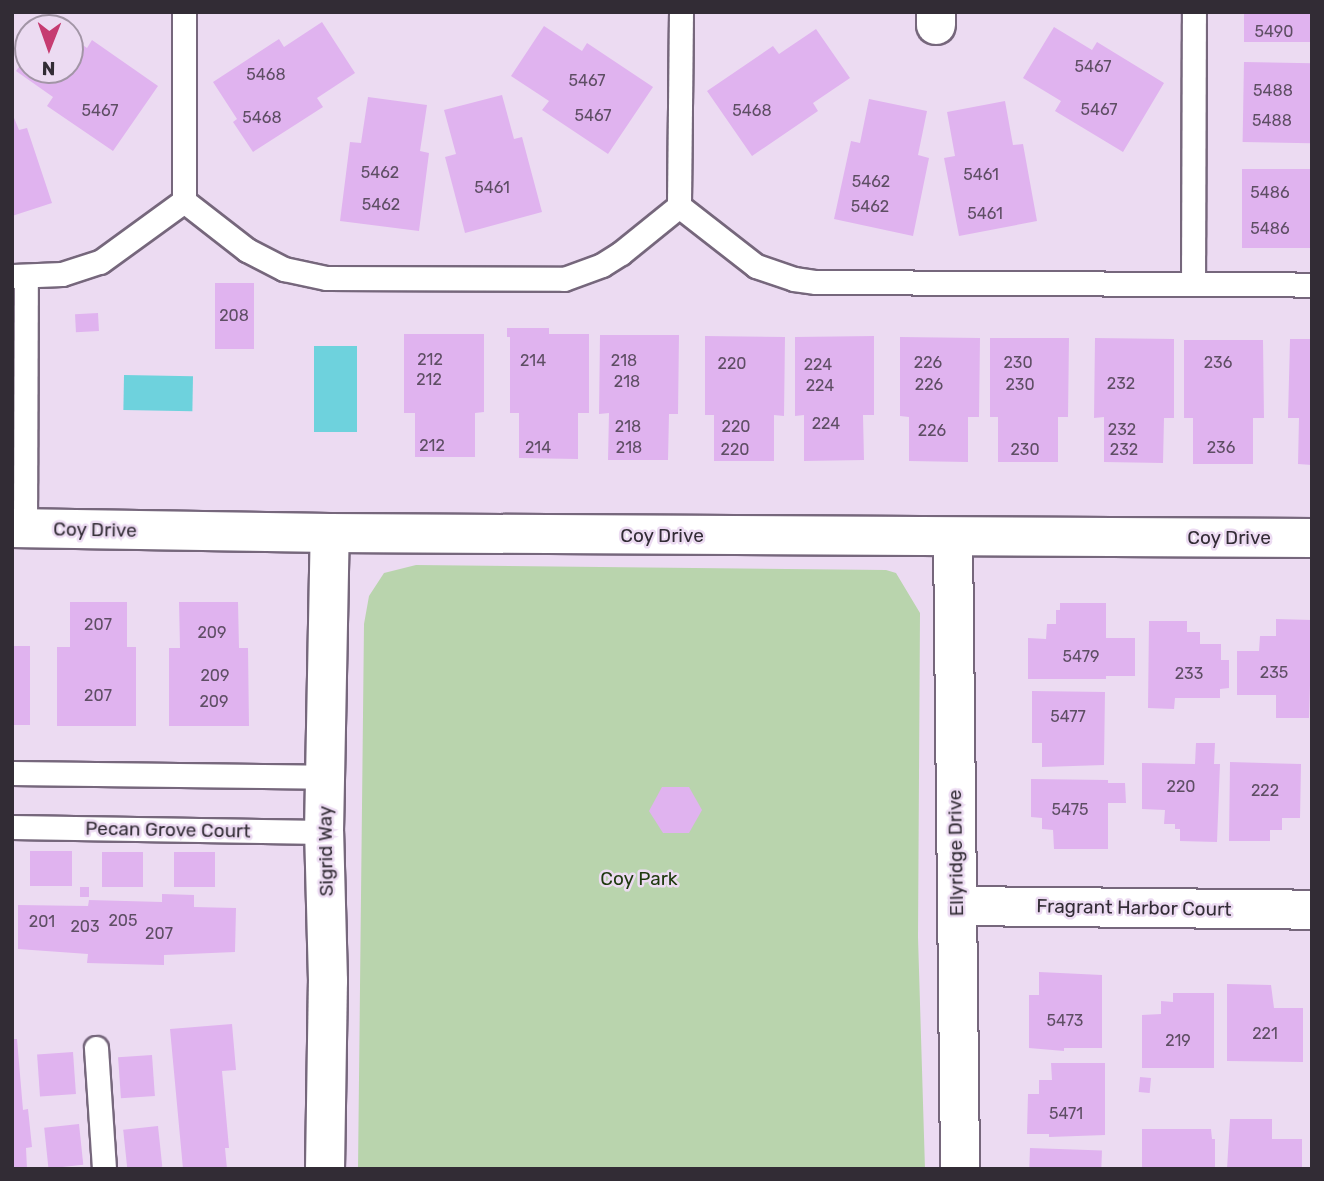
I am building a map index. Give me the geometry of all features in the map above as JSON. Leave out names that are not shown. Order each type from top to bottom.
[{"type":"street","name":"Coy Drive","points":[[19,529],[953,538],[1312,538]]},
{"type":"street","name":"Sigrid Way","points":[[325,1169],[328,981],[324,832],[330,533]]},
{"type":"street","name":"Ellyridge Drive","points":[[953,538],[960,1169]]},
{"type":"street","name":"Fragrant Harbor Court","points":[[957,906],[1312,911]]},
{"type":"lane","points":[[184,12],[184,201]]},
{"type":"lane","points":[[678,206],[681,12]]},
{"type":"lane","points":[[1193,284],[1194,12]]},
{"type":"lane","points":[[184,201],[266,262],[303,275],[340,278],[564,279],[612,259],[678,206]]},
{"type":"lane","points":[[19,529],[19,276],[62,274],[100,262],[184,201]]},
{"type":"lane","points":[[678,206],[756,266],[794,279],[830,282],[1312,285]]},
{"type":"lane","points":[[12,773],[326,777]]},
{"type":"lane","name":"Pecan Grove Court","points":[[12,827],[324,832]]},
{"type":"lane","points":[[96,1048],[104,1169]]},
{"type":"green space","name":"Coy Park","points":[[416,565],[886,570],[896,573],[920,613],[918,937],[925,1169],[358,1169],[364,624],[369,596],[384,573]]},
{"type":"water","points":[[314,346],[357,346],[357,432],[314,432]]},
{"type":"water","points":[[124,375],[193,376],[192,411],[123,410]]},
{"type":"building","points":[[1244,12],[1312,12],[1312,42],[1244,42]]},
{"type":"building","points":[[322,22],[355,73],[317,98],[323,107],[253,152],[233,122],[237,119],[213,82],[279,39],[284,47]]},
{"type":"building","points":[[544,26],[582,51],[587,43],[653,87],[608,154],[542,110],[549,101],[511,76]]},
{"type":"building","points":[[1054,27],[1092,50],[1097,42],[1164,83],[1123,152],[1055,111],[1061,101],[1023,78]]},
{"type":"building","points":[[816,29],[850,78],[813,103],[818,111],[752,156],[707,91],[773,46],[779,54]]},
{"type":"building","points":[[92,40],[158,86],[113,151],[47,106],[53,97],[34,84],[84,84],[84,46],[87,48]]},
{"type":"building","points":[[1244,62],[1312,63],[1311,143],[1243,142]]},
{"type":"building","points":[[502,95],[514,139],[522,137],[542,212],[465,233],[445,157],[456,154],[444,110]]},
{"type":"building","points":[[368,97],[427,105],[420,151],[429,153],[419,231],[340,221],[350,142],[361,143]]},
{"type":"building","points":[[869,99],[927,111],[918,155],[929,158],[913,236],[834,219],[851,141],[860,143]]},
{"type":"building","points":[[1005,101],[1013,145],[1023,144],[1037,221],[959,236],[944,158],[955,156],[947,112]]},
{"type":"building","points":[[12,113],[19,130],[27,128],[52,203],[12,216]]},
{"type":"building","points":[[1242,169],[1312,169],[1312,248],[1242,248]]},
{"type":"building","points":[[215,283],[254,283],[254,349],[215,349]]},
{"type":"building","points":[[98,313],[99,331],[76,332],[75,314]]},
{"type":"building","points":[[507,328],[549,328],[549,334],[589,334],[589,413],[578,413],[578,459],[519,458],[519,413],[510,413],[510,337],[507,337]]},
{"type":"building","points":[[404,334],[484,334],[484,412],[475,413],[475,457],[415,457],[415,413],[404,413]]},
{"type":"building","points":[[600,335],[679,335],[678,414],[669,414],[668,460],[608,460],[609,413],[599,414]]},
{"type":"building","points":[[705,336],[785,337],[784,416],[774,415],[774,461],[714,461],[714,415],[705,415]]},
{"type":"building","points":[[874,336],[874,415],[863,415],[864,460],[804,461],[804,415],[795,416],[795,337]]},
{"type":"building","points":[[900,337],[980,338],[979,417],[968,417],[968,462],[909,461],[909,417],[900,416]]},
{"type":"building","points":[[990,338],[1069,338],[1068,417],[1058,417],[1058,462],[998,462],[998,417],[990,417]]},
{"type":"building","points":[[1095,338],[1174,339],[1174,418],[1164,418],[1163,463],[1104,462],[1104,417],[1094,418]]},
{"type":"building","points":[[1290,339],[1312,339],[1312,465],[1298,464],[1299,418],[1288,418]]},
{"type":"building","points":[[1184,340],[1263,340],[1264,418],[1253,418],[1253,464],[1193,464],[1193,418],[1184,418]]},
{"type":"building","points":[[70,602],[127,602],[127,647],[136,647],[136,726],[57,726],[57,647],[70,647]]},
{"type":"building","points":[[179,602],[238,602],[239,648],[248,648],[249,726],[169,726],[169,648],[180,648]]},
{"type":"building","points":[[1060,603],[1106,603],[1106,638],[1135,638],[1135,676],[1106,676],[1106,679],[1028,679],[1028,638],[1046,639],[1047,624],[1056,624],[1056,610],[1060,610]]},
{"type":"building","points":[[1276,619],[1312,620],[1309,718],[1276,718],[1276,695],[1237,695],[1237,651],[1259,651],[1260,636],[1276,636]]},
{"type":"building","points":[[1149,621],[1187,621],[1187,632],[1200,632],[1200,644],[1221,644],[1221,660],[1229,660],[1229,688],[1220,689],[1220,698],[1175,698],[1174,709],[1148,708]]},
{"type":"building","points":[[12,646],[30,646],[30,725],[12,725]]},
{"type":"building","points":[[1032,691],[1105,692],[1104,765],[1042,767],[1042,743],[1032,743]]},
{"type":"building","points":[[1196,743],[1215,743],[1214,764],[1220,764],[1217,842],[1180,841],[1180,829],[1175,829],[1175,824],[1164,824],[1165,810],[1142,809],[1142,763],[1195,764]]},
{"type":"building","points":[[1230,762],[1301,764],[1300,818],[1282,818],[1282,830],[1270,830],[1270,841],[1229,841]]},
{"type":"building","points":[[1031,779],[1108,780],[1108,783],[1125,783],[1126,803],[1108,803],[1108,849],[1054,849],[1053,830],[1042,829],[1042,818],[1031,817]]},
{"type":"building","points":[[662,787],[689,787],[702,810],[689,833],[663,833],[649,811]]},
{"type":"building","points":[[30,851],[72,851],[72,886],[30,886]]},
{"type":"building","points":[[102,852],[143,852],[143,887],[102,887]]},
{"type":"building","points":[[174,852],[215,852],[215,887],[174,887]]},
{"type":"building","points":[[80,887],[89,887],[89,897],[80,897]]},
{"type":"building","points":[[162,894],[194,895],[194,907],[236,908],[235,952],[164,955],[164,965],[87,963],[88,954],[18,949],[18,905],[88,906],[89,900],[162,902]]},
{"type":"building","points":[[1039,972],[1102,975],[1102,1048],[1064,1048],[1064,1051],[1029,1048],[1029,995],[1039,995]]},
{"type":"building","points":[[1227,984],[1271,985],[1274,1008],[1303,1008],[1303,1062],[1227,1061]]},
{"type":"building","points":[[1173,993],[1214,993],[1214,1068],[1142,1068],[1142,1015],[1161,1014],[1161,1001],[1173,1002]]},
{"type":"building","points":[[232,1024],[236,1070],[222,1071],[229,1148],[225,1148],[227,1169],[183,1169],[170,1029]]},
{"type":"building","points":[[12,1039],[17,1039],[23,1110],[28,1109],[32,1147],[26,1148],[27,1169],[12,1169]]},
{"type":"building","points":[[73,1052],[76,1094],[40,1096],[37,1055]]},
{"type":"building","points":[[152,1055],[155,1096],[121,1098],[118,1057]]},
{"type":"building","points":[[1051,1063],[1105,1063],[1105,1135],[1049,1137],[1049,1134],[1027,1134],[1028,1094],[1039,1094],[1039,1080],[1052,1080]]},
{"type":"building","points":[[1140,1077],[1151,1078],[1150,1093],[1139,1092]]},
{"type":"building","points":[[1230,1119],[1272,1119],[1272,1139],[1302,1139],[1302,1169],[1227,1169]]},
{"type":"building","points":[[79,1124],[83,1165],[48,1168],[44,1128]]},
{"type":"building","points":[[158,1126],[162,1167],[127,1169],[123,1130]]},
{"type":"building","points":[[1142,1129],[1211,1129],[1212,1139],[1215,1139],[1215,1169],[1142,1169]]},
{"type":"building","points":[[1030,1148],[1102,1151],[1101,1169],[1029,1169]]}]
